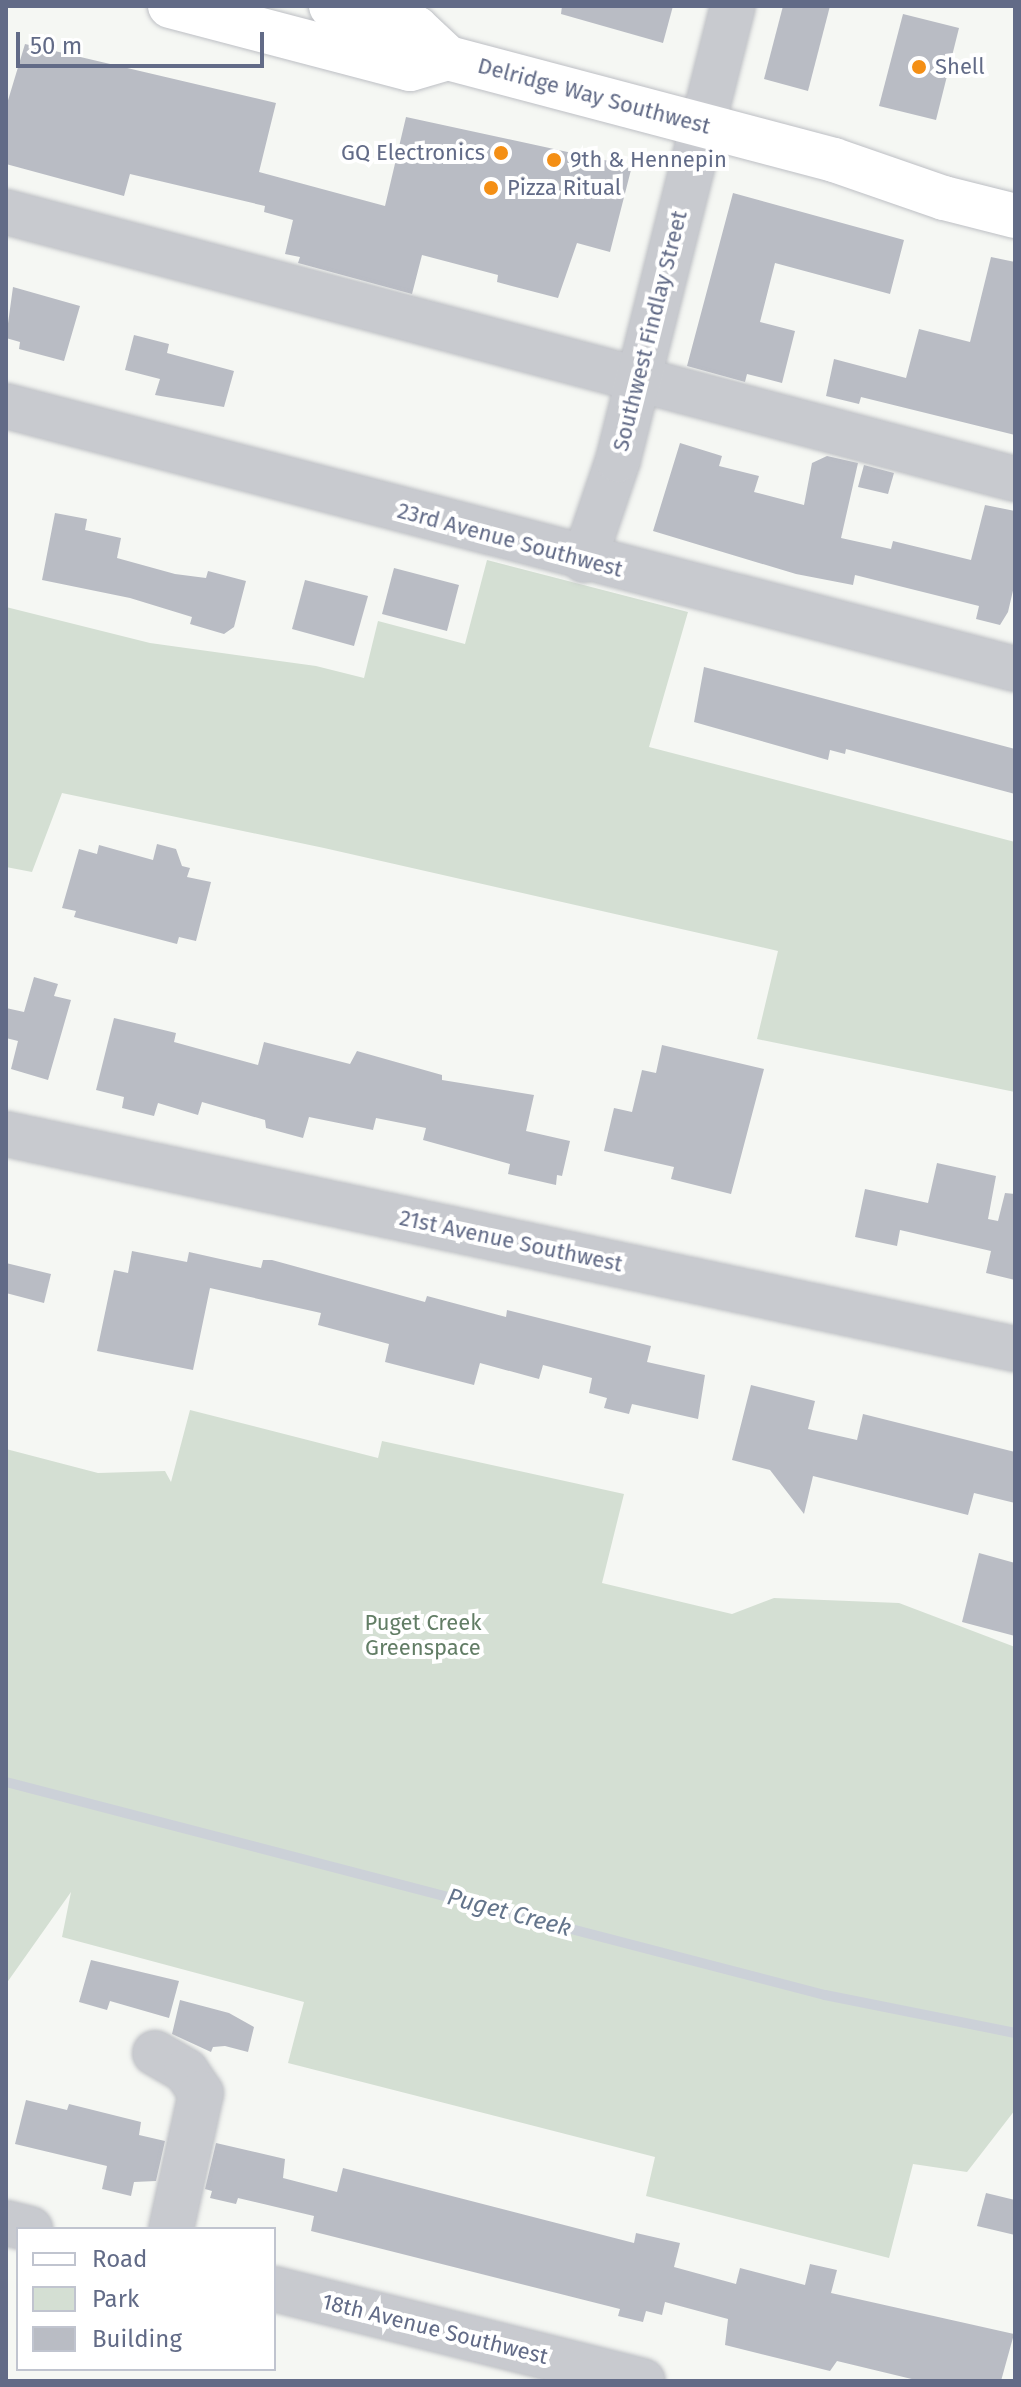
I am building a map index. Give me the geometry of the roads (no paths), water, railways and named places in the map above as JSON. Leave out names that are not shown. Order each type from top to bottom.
[{"type":"main road","name":"Delridge Way Southwest","points":[[170,6],[410,69],[448,58]]},
{"type":"main road","name":"Delridge Way Southwest","points":[[331,6],[416,28],[448,58],[704,125],[1015,216]]},
{"type":"street","name":"Southwest Findlay Street","points":[[584,560],[618,460],[733,6]]},
{"type":"street","points":[[6,212],[1015,479]]},
{"type":"street","name":"23rd Avenue Southwest","points":[[6,406],[584,560],[1015,669]]},
{"type":"street","name":"21st Avenue Southwest","points":[[6,1134],[1015,1349]]},
{"type":"street","points":[[155,2053],[186,2071],[201,2093],[171,2227]]},
{"type":"street","name":"18th Avenue Southwest","points":[[276,2289],[643,2381]]},
{"type":"waterway","name":"Puget Creek","points":[[6,1782],[825,1995],[1015,2033]]},
{"type":"place","name":"Shell","points":[[919,67]]},
{"type":"place","name":"GQ Electronics","points":[[501,153]]},
{"type":"place","name":"9th & Hennepin","points":[[554,160]]},
{"type":"place","name":"Pizza Ritual","points":[[491,188]]},
{"type":"park label","name":"Puget Creek Greenspace","points":[[423,1634]]}]
